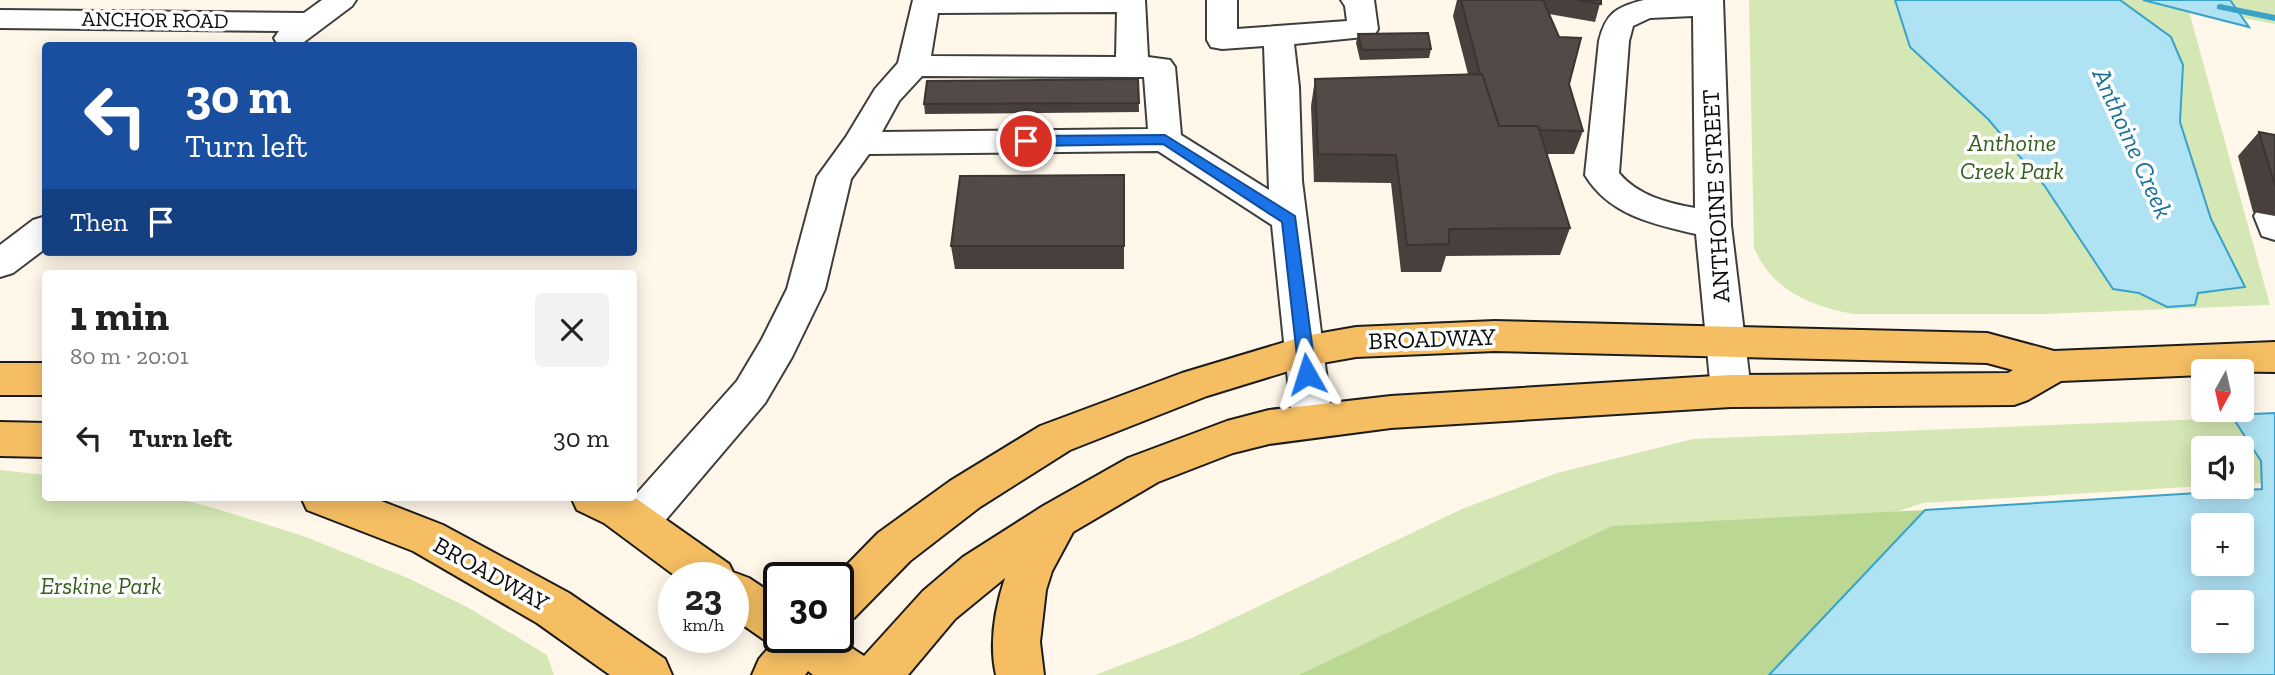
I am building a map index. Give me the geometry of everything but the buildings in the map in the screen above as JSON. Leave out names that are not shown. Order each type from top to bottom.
[{"type":"main road","name":"BROADWAY","points":[[854,588],[894,547],[965,494],[1055,438],[1196,384],[1305,351],[1356,342],[1495,336],[1987,348],[2054,366],[2275,357]]},
{"type":"main road","name":"BROADWAY","points":[[878,675],[927,616],[979,571],[1058,519],[1143,470],[1227,438],[1312,420],[1391,412],[1731,391],[2014,389],[2054,366]]},
{"type":"main road","points":[[0,379],[42,379]]},
{"type":"main road","points":[[0,439],[42,440]]},
{"type":"main road","name":"BROADWAY","points":[[334,501],[439,544],[553,608],[648,675]]},
{"type":"main road","points":[[600,501],[619,510],[691,562]]},
{"type":"main road","points":[[1020,675],[1017,667],[1017,635],[1026,581],[1058,519]]},
{"type":"main road","points":[[749,606],[763,618]]},
{"type":"main road","points":[[811,653],[852,675]]},
{"type":"street","points":[[284,42],[341,0]]},
{"type":"street","points":[[1222,0],[1222,40],[1363,29],[1360,2],[1356,0]]},
{"type":"street","points":[[637,523],[751,391],[778,346],[807,289],[834,177],[859,143],[886,96],[913,66],[925,4],[1132,3],[1132,67]]},
{"type":"street","points":[[1708,3],[1644,9],[1619,21],[1614,41],[1602,175],[1608,186],[1632,201],[1713,225]]},
{"type":"street","name":"ANTHOINE STREET","points":[[1708,3],[1713,225],[1731,391]]},
{"type":"street","name":"ANCHOR ROAD","points":[[0,19],[88,9],[311,22]]},
{"type":"street","points":[[1278,35],[1283,87],[1285,181],[1312,420]]},
{"type":"street","points":[[913,66],[1160,67],[1165,140]]},
{"type":"street","points":[[859,143],[1165,140],[1289,219]]},
{"type":"street","points":[[0,264],[42,232]]},
{"type":"green space","name":"Anthoine Creek Park","points":[[1749,0],[2275,0],[2275,24],[2188,8],[2270,305],[2044,314],[1854,314],[1823,307],[1795,294],[1771,275],[1754,248]]},
{"type":"green space","points":[[2275,413],[2275,675],[1769,675],[1925,510],[2191,493],[2191,499],[2254,499],[2254,489],[2262,489],[2262,483],[2254,483],[2254,436],[2191,436],[2191,487],[1923,503],[1380,675],[1095,675],[1192,638],[1462,509],[1557,473],[1693,439],[2191,420],[2191,422],[2254,422],[2254,414]]},
{"type":"green space","name":"Erskine Park","points":[[0,470],[42,475],[42,501],[187,501],[306,537],[410,579],[467,607],[547,655],[554,675],[0,675]]},
{"type":"green space","points":[[1925,510],[1769,675],[1299,675],[1612,526]]},
{"type":"water","points":[[1895,0],[2120,0],[2171,37],[2183,65],[2180,122],[2211,219],[2245,287],[2198,293],[2195,305],[2167,307],[2139,293],[2113,289],[2044,185],[1988,119],[1910,47]]},
{"type":"water","points":[[2143,0],[2230,0],[2249,27]]},
{"type":"water","points":[[2275,413],[2275,675],[1769,675],[1925,510],[2191,493],[2191,499],[2254,499],[2254,489],[2262,489],[2261,461],[2254,450],[2254,436],[2245,436],[2236,422],[2254,422],[2254,414]]},
{"type":"waterway","name":"Anthoine Creek","points":[[2220,7],[2275,18]]},
{"type":"route","points":[[1026,141],[1165,140],[1289,219],[1307,374]]}]
